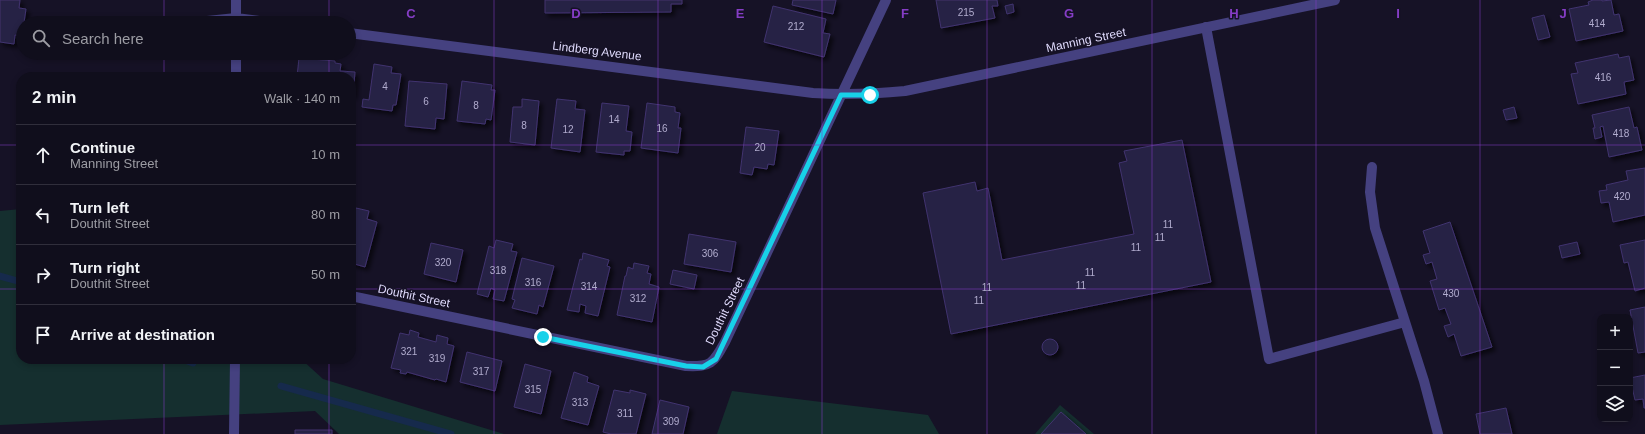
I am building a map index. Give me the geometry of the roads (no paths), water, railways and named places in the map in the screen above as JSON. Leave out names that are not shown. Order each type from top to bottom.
[{"type":"street","points":[[236,0],[236,16]]},
{"type":"street","name":"Douthit Street","points":[[356,297],[686,366],[703,367],[716,359],[725,342],[886,0]]},
{"type":"street","name":"Manning Street","points":[[841,95],[870,95],[905,92],[1336,0]]},
{"type":"street","points":[[1206,28],[1269,360],[1405,322]]},
{"type":"street","name":"Lindberg Avenue","points":[[356,33],[841,95]]},
{"type":"street","points":[[236,60],[236,72]]},
{"type":"street","points":[[1372,167],[1370,192],[1375,228],[1424,381],[1438,434]]},
{"type":"street","points":[[234,434],[235,364]]},
{"type":"waterway","points":[[0,276],[16,281]]},
{"type":"waterway","points":[[281,386],[451,434]]}]
